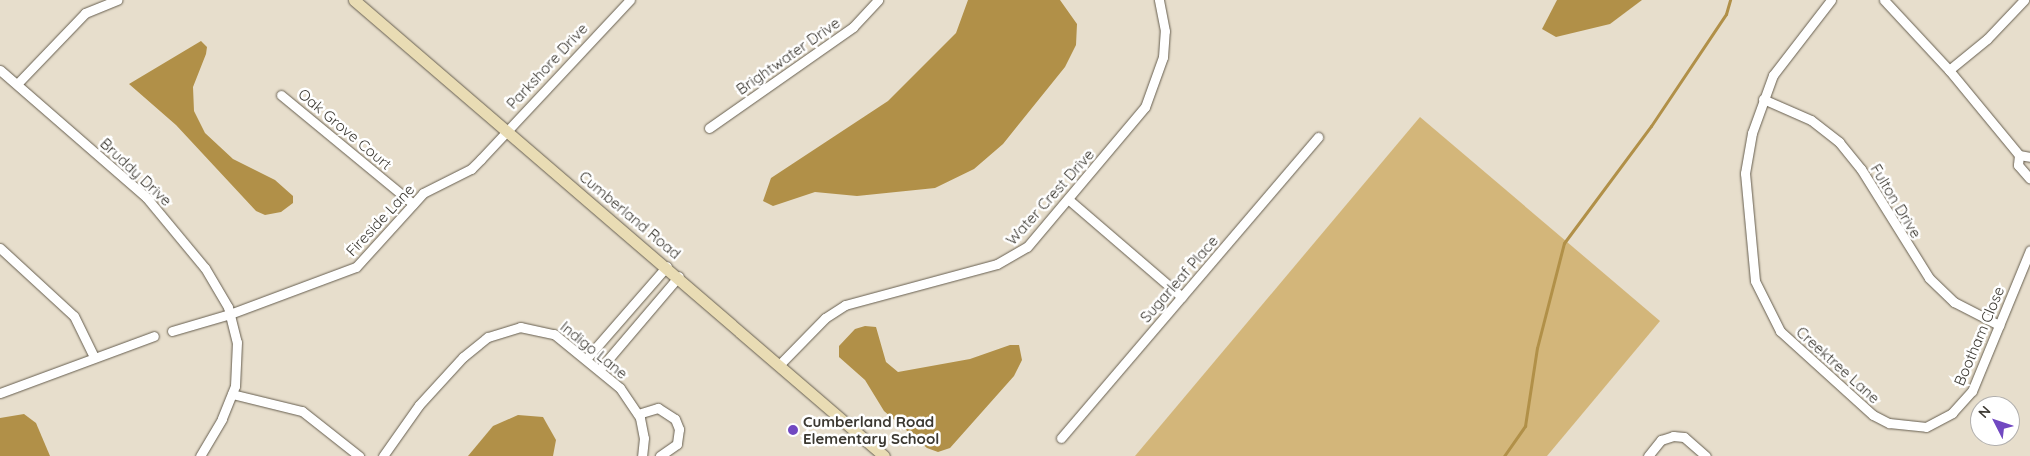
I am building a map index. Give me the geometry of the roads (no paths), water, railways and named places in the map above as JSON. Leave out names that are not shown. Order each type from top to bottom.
[{"type":"street","points":[[17,84],[85,13],[117,0]]},
{"type":"street","name":"Cumberland Road","points":[[354,0],[781,363],[884,456]]},
{"type":"street","name":"Parkshore Drive","points":[[507,130],[630,0]]},
{"type":"street","name":"Brightwater Drive","points":[[709,128],[853,27],[878,0]]},
{"type":"street","name":"Water Crest Drive","points":[[781,363],[825,318],[858,298],[997,264],[1018,255],[1145,107],[1153,92],[1165,43],[1159,0]]},
{"type":"street","name":"Creektree Lane","points":[[1831,0],[1795,42],[1763,99],[1752,133],[1745,173],[1749,247],[1754,281],[1764,306],[1793,346],[1873,415],[1889,424],[1911,428],[1938,422]]},
{"type":"street","points":[[1884,0],[1949,70],[2019,155],[2030,157]]},
{"type":"street","points":[[1949,70],[1987,39],[2024,0]]},
{"type":"street","name":"Bruddy Drive","points":[[0,70],[163,216],[205,268],[230,314],[237,351],[232,394]]},
{"type":"street","name":"Oak Grove Court","points":[[281,94],[413,204]]},
{"type":"street","name":"Fulton Drive","points":[[1763,99],[1811,120],[1839,142],[1861,169],[1929,278],[1954,302],[1999,325]]},
{"type":"street","name":"Fireside Lane","points":[[172,331],[230,314],[356,266],[413,204],[433,186],[471,169],[507,130]]},
{"type":"street","name":"Sugarleaf Place","points":[[1061,438],[1318,137]]},
{"type":"street","points":[[2019,155],[2018,165],[2030,179]]},
{"type":"street","points":[[1068,199],[1182,297]]},
{"type":"street","points":[[0,248],[74,316],[94,357]]},
{"type":"street","name":"Bootham Close","points":[[1938,422],[1965,402],[1972,391],[2030,250]]},
{"type":"street","points":[[586,359],[667,266]]},
{"type":"street","points":[[599,370],[679,276]]},
{"type":"street","name":"Indigo Lane","points":[[383,456],[435,386],[488,337],[520,327],[542,329],[586,359],[630,399],[638,414],[644,438],[642,456]]},
{"type":"street","points":[[0,393],[154,336]]},
{"type":"street","points":[[200,456],[232,394],[302,411],[359,456]]},
{"type":"street","points":[[638,414],[658,408],[675,419],[679,429],[676,444],[660,456]]},
{"type":"street","points":[[1648,456],[1662,440],[1673,436],[1684,437],[1706,456]]},
{"type":"waterway","points":[[1504,456],[1525,426],[1537,348],[1564,243],[1651,126],[1726,14],[1730,0]]},
{"type":"place","name":"Cumberland Road Elementary School","points":[[793,430]]}]
